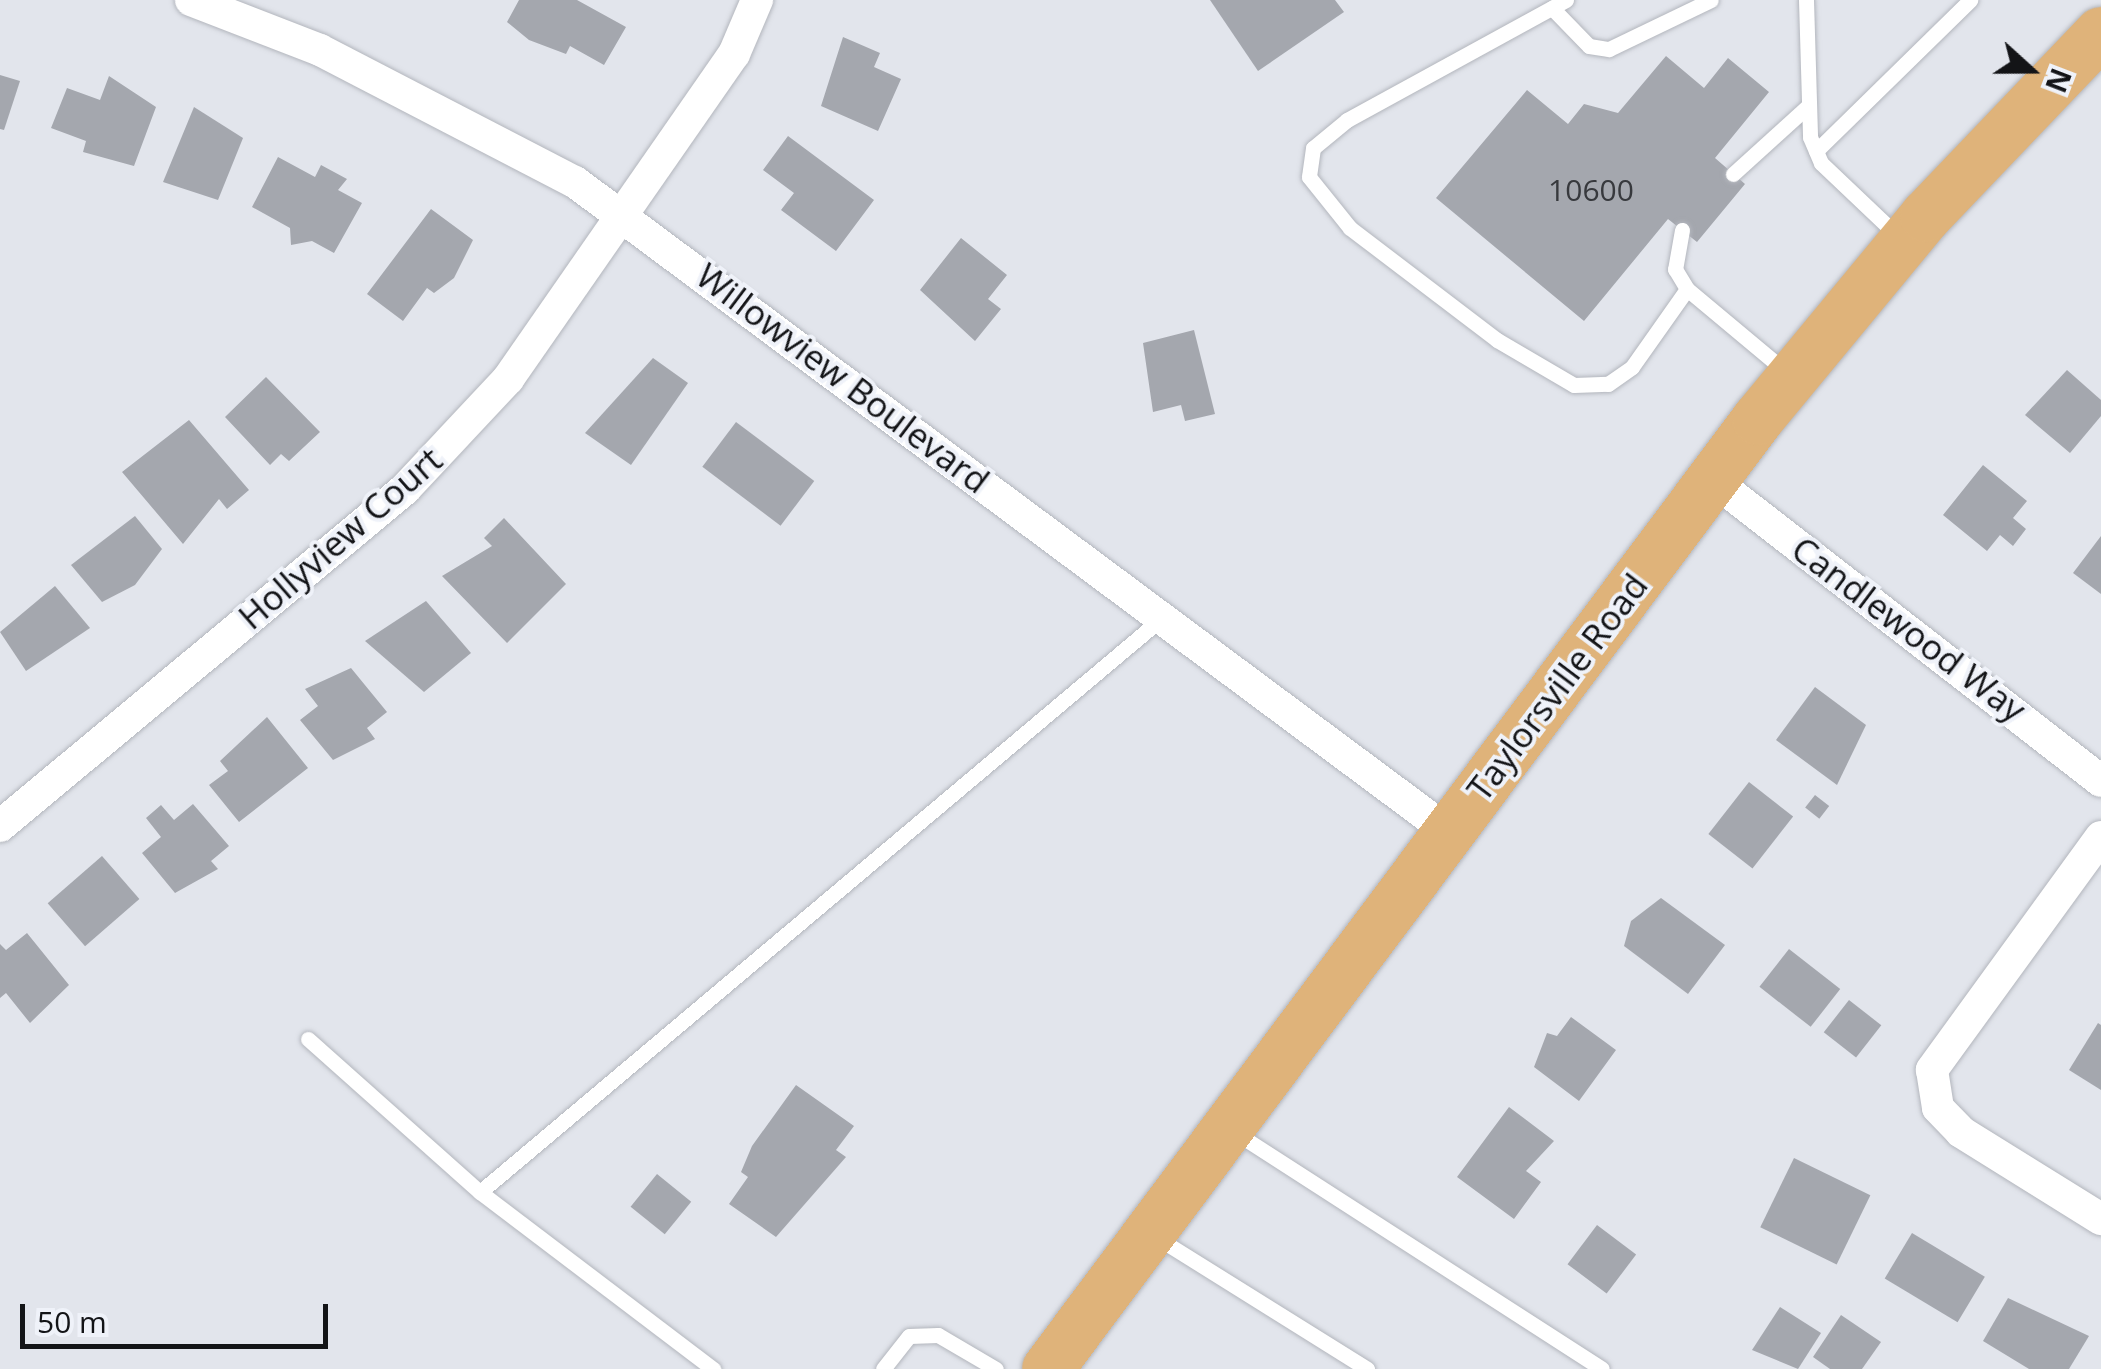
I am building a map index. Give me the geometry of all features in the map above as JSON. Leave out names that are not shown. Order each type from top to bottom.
[{"type":"main road","name":"Taylorsville Road","points":[[1048,1369],[1792,377],[1904,242],[2101,33]]},
{"type":"street","name":"Willowview Boulevard","points":[[191,0],[481,128],[622,214],[1450,832]]},
{"type":"street","name":"Hollyview Court","points":[[0,826],[405,489],[508,378],[734,54],[757,0]]},
{"type":"street","name":"Candlewood Way","points":[[1713,480],[2101,781]]},
{"type":"street","points":[[2101,836],[1932,1070],[1938,1108],[1960,1132],[2101,1219]]},
{"type":"lane","points":[[1686,288],[1632,367],[1608,384],[1574,385],[1497,340],[1350,228],[1309,177],[1313,148],[1347,120],[1559,4],[1589,46],[1609,50],[1711,0]]},
{"type":"lane","points":[[1806,0],[1807,107],[1816,152],[1904,242]]},
{"type":"lane","points":[[1816,152],[1970,0]]},
{"type":"lane","points":[[1734,174],[1807,107]]},
{"type":"lane","points":[[1682,230],[1675,269],[1686,288],[1792,377]]},
{"type":"lane","points":[[480,1192],[1164,616]]},
{"type":"lane","points":[[308,1038],[480,1192],[713,1369]]},
{"type":"lane","points":[[1228,1128],[1602,1369]]},
{"type":"lane","points":[[1148,1232],[1367,1369]]},
{"type":"lane","points":[[883,1369],[909,1336],[938,1335],[996,1369]]},
{"type":"building","points":[[519,0],[577,0],[626,27],[604,65],[570,46],[566,54],[529,40],[507,22]]},
{"type":"building","points":[[1210,0],[1335,0],[1344,12],[1258,71]]},
{"type":"building","points":[[843,37],[880,53],[874,67],[901,79],[878,131],[821,106]]},
{"type":"building","points":[[1666,56],[1704,88],[1728,58],[1769,92],[1715,158],[1745,184],[1697,242],[1668,219],[1584,321],[1436,198],[1527,90],[1568,124],[1584,104],[1618,113]]},
{"type":"building","points":[[0,75],[20,81],[4,130],[0,129]]},
{"type":"building","points":[[109,76],[156,107],[134,166],[83,152],[86,141],[51,128],[67,88],[100,100]]},
{"type":"building","points":[[194,107],[243,138],[218,200],[163,182]]},
{"type":"building","points":[[788,136],[874,200],[836,251],[781,210],[794,193],[763,170]]},
{"type":"building","points":[[278,157],[315,177],[321,165],[347,179],[338,190],[362,203],[334,253],[312,241],[291,245],[290,228],[252,207]]},
{"type":"building","points":[[431,209],[473,240],[454,278],[434,293],[427,288],[403,321],[367,294]]},
{"type":"building","points":[[961,238],[1007,275],[988,299],[1001,309],[975,341],[920,290]]},
{"type":"building","points":[[1194,330],[1215,414],[1185,421],[1181,405],[1153,412],[1143,343]]},
{"type":"building","points":[[653,358],[688,383],[631,465],[585,433]]},
{"type":"building","points":[[2067,370],[2101,400],[2101,416],[2070,453],[2025,415]]},
{"type":"building","points":[[266,377],[320,432],[289,461],[281,454],[270,465],[225,417]]},
{"type":"building","points":[[189,420],[249,490],[227,509],[219,499],[183,544],[122,472]]},
{"type":"building","points":[[736,422],[814,481],[781,526],[702,467]]},
{"type":"building","points":[[1983,465],[2027,501],[2013,518],[2026,529],[2013,546],[2000,535],[1987,551],[1943,515]]},
{"type":"building","points":[[135,516],[162,549],[135,585],[102,602],[71,565]]},
{"type":"building","points":[[504,518],[566,584],[507,643],[442,576],[492,546],[484,538]]},
{"type":"building","points":[[2101,536],[2101,594],[2073,573]]},
{"type":"building","points":[[55,586],[90,628],[26,671],[0,632]]},
{"type":"building","points":[[426,601],[471,653],[424,692],[365,641]]},
{"type":"building","points":[[351,668],[387,712],[367,728],[375,739],[333,760],[300,720],[318,706],[305,689]]},
{"type":"building","points":[[1815,687],[1866,725],[1837,785],[1776,740]]},
{"type":"building","points":[[267,717],[308,768],[239,822],[209,785],[228,771],[220,761]]},
{"type":"building","points":[[1749,782],[1793,816],[1752,868],[1708,834]]},
{"type":"building","points":[[1815,795],[1829,806],[1819,819],[1805,808]]},
{"type":"building","points":[[193,804],[229,846],[211,861],[218,869],[175,893],[142,853],[161,837],[146,818],[161,805],[174,820]]},
{"type":"building","points":[[102,856],[139,899],[85,946],[48,903]]},
{"type":"building","points":[[1661,898],[1725,945],[1688,994],[1624,946],[1631,921]]},
{"type":"building","points":[[27,933],[69,985],[30,1023],[6,993],[0,998],[0,944],[6,950]]},
{"type":"building","points":[[1789,949],[1840,989],[1811,1027],[1759,987]]},
{"type":"building","points":[[1849,1000],[1881,1025],[1856,1058],[1824,1032]]},
{"type":"building","points":[[1571,1017],[1616,1050],[1579,1101],[1534,1067],[1547,1033],[1557,1036]]},
{"type":"building","points":[[2098,1023],[2101,1025],[2101,1090],[2069,1070]]},
{"type":"building","points":[[796,1085],[854,1126],[836,1150],[846,1157],[776,1237],[729,1204],[748,1177],[741,1172],[752,1146]]},
{"type":"building","points":[[1509,1107],[1554,1141],[1526,1171],[1541,1182],[1514,1219],[1457,1177]]},
{"type":"building","points":[[1794,1158],[1870,1195],[1837,1264],[1760,1227]]},
{"type":"building","points":[[657,1174],[691,1202],[665,1234],[631,1207]]},
{"type":"building","points":[[1597,1225],[1636,1254],[1607,1294],[1568,1264]]},
{"type":"building","points":[[1912,1233],[1985,1277],[1958,1322],[1885,1278]]},
{"type":"building","points":[[2008,1298],[2089,1336],[2069,1369],[2029,1369],[1983,1341]]},
{"type":"building","points":[[1780,1307],[1821,1333],[1798,1369],[1752,1350]]},
{"type":"building","points":[[1841,1315],[1881,1342],[1862,1369],[1830,1369],[1813,1357]]}]
